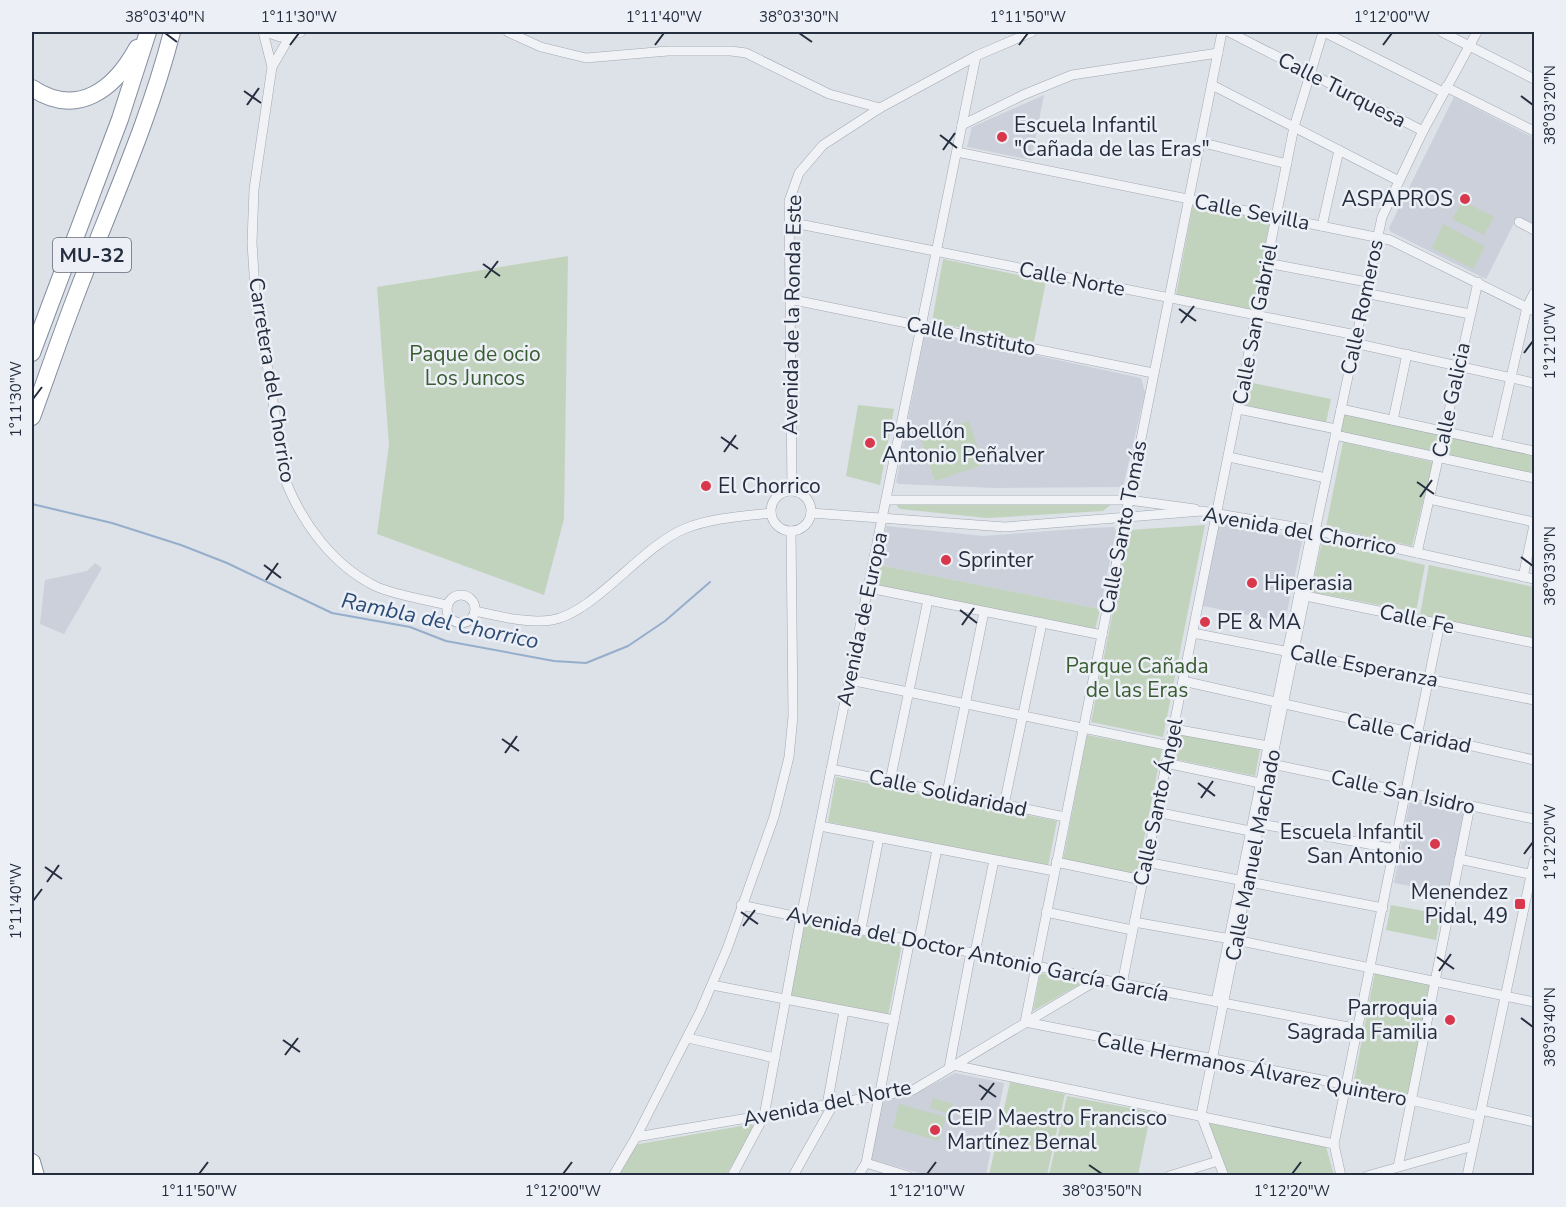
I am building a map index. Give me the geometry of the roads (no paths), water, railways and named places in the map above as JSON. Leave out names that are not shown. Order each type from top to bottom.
[{"type":"highway","points":[[32,88],[57,99],[81,99],[98,94],[122,72],[146,32]]},
{"type":"highway","name":"MU-32","points":[[32,353],[120,119],[146,32]]},
{"type":"highway","name":"MU-32","points":[[32,417],[77,293],[132,157],[172,32]]},
{"type":"highway","points":[[32,1162],[36,1176]]},
{"type":"street","points":[[264,32],[280,37],[301,32]]},
{"type":"street","name":"Carretera del Chorrico","points":[[264,32],[272,67],[254,189],[252,243],[255,290],[286,482],[294,501],[316,535],[354,573],[392,592],[447,605]]},
{"type":"street","points":[[508,32],[541,47],[586,58],[603,59],[668,51],[731,51],[746,54],[829,94],[880,108]]},
{"type":"street","name":"Avenida de la Ronda Este","points":[[792,491],[789,222],[793,187],[811,157],[823,145],[880,108],[976,56],[1032,32]]},
{"type":"street","name":"Calle Santo Tomás","points":[[1025,1022],[1222,32]]},
{"type":"street","name":"Calle Turquesa","points":[[1229,32],[1423,131]]},
{"type":"street","points":[[1324,32],[1534,131]]},
{"type":"street","name":"Calle San Gabriel","points":[[1217,514],[1294,128],[1309,72],[1324,32]]},
{"type":"street","points":[[1442,32],[1534,79]]},
{"type":"street","name":"Calle Romeros","points":[[1315,530],[1376,236],[1423,131],[1477,32]]},
{"type":"street","name":"Carretera del Chorrico","points":[[272,67],[290,36]]},
{"type":"street","points":[[962,125],[1023,95],[1072,75],[1218,53]]},
{"type":"street","name":"Avenida de Europa","points":[[732,1176],[764,1116],[801,917],[976,56]]},
{"type":"street","points":[[1212,85],[1399,181]]},
{"type":"street","points":[[1200,142],[1287,164]]},
{"type":"street","points":[[1322,226],[1339,150]]},
{"type":"street","name":"Calle Sevilla","points":[[957,152],[1276,218],[1376,236],[1420,254],[1531,309]]},
{"type":"street","name":"Calle Norte","points":[[789,222],[1257,316],[1534,383]]},
{"type":"street","points":[[1519,222],[1534,230]]},
{"type":"street","points":[[1267,263],[1367,282]]},
{"type":"street","name":"Calle Galicia","points":[[1417,553],[1478,282]]},
{"type":"street","points":[[1365,293],[1470,314]]},
{"type":"street","points":[[1496,442],[1534,293]]},
{"type":"street","name":"Calle Instituto","points":[[789,300],[1154,373]]},
{"type":"street","points":[[1393,420],[1407,354]]},
{"type":"street","points":[[1238,409],[1438,458],[1534,478]]},
{"type":"street","points":[[1341,409],[1534,451]]},
{"type":"street","points":[[1229,457],[1326,478]]},
{"type":"street","points":[[792,491],[803,496],[810,506],[811,513],[802,528],[791,531],[779,528],[771,513],[774,500],[785,492],[792,491]]},
{"type":"street","points":[[1429,499],[1534,524],[1523,577]]},
{"type":"street","points":[[887,500],[1129,500],[1181,505],[1202,511]]},
{"type":"street","name":"Avenida del Chorrico","points":[[811,513],[883,516],[1005,527],[1202,511],[1315,530],[1534,579]]},
{"type":"street","points":[[475,611],[523,619],[554,620],[586,604],[644,555],[685,528],[771,513]]},
{"type":"street","name":"Calle Santo Ángel","points":[[1122,984],[1217,514]]},
{"type":"street","name":"Calle Manuel Machado","points":[[1201,1115],[1212,1061],[1219,1003],[1315,530]]},
{"type":"street","points":[[613,1176],[688,1038],[712,985],[774,817],[789,757],[793,716],[791,531]]},
{"type":"street","points":[[869,588],[1102,635]]},
{"type":"street","name":"Calle Fe","points":[[1302,595],[1534,643]]},
{"type":"street","points":[[464,596],[473,603],[475,611],[468,621],[456,622],[448,615],[447,605],[454,597],[464,596]]},
{"type":"street","points":[[890,781],[928,600]]},
{"type":"street","points":[[947,793],[984,612]]},
{"type":"street","points":[[1004,805],[1042,623]]},
{"type":"street","points":[[1341,1176],[1334,1144],[1440,623]]},
{"type":"street","name":"Calle Esperanza","points":[[1193,633],[1534,700]]},
{"type":"street","points":[[850,680],[1170,746]]},
{"type":"street","name":"Calle Caridad","points":[[1183,681],[1418,736],[1534,760]]},
{"type":"street","name":"Calle Manuel Machado","points":[[1254,826],[1260,783],[1268,763],[1268,746],[1280,703]]},
{"type":"street","points":[[1174,729],[1268,746]]},
{"type":"street","points":[[1166,763],[1260,783]]},
{"type":"street","name":"Calle San Isidro","points":[[1268,763],[1534,819]]},
{"type":"street","name":"Calle Solidaridad","points":[[831,770],[1065,817]]},
{"type":"street","points":[[1398,1167],[1470,806]]},
{"type":"street","points":[[1156,812],[1395,849]]},
{"type":"street","points":[[820,826],[994,860],[1142,880]]},
{"type":"street","points":[[861,929],[879,838]]},
{"type":"street","points":[[858,1176],[866,1162],[894,1020],[937,849]]},
{"type":"street","points":[[1459,859],[1533,875]]},
{"type":"street","points":[[994,860],[951,1066],[1201,1115],[1334,1144]]},
{"type":"street","points":[[1467,1176],[1533,875],[1534,861]]},
{"type":"street","points":[[1146,862],[1383,908]]},
{"type":"street","name":"Avenida del Doctor Antonio García García","points":[[741,905],[1099,980],[1359,1029]]},
{"type":"street","points":[[1046,912],[1232,939],[1534,1002]]},
{"type":"street","name":"Avenida del Norte","points":[[636,1137],[913,1089],[1099,980]]},
{"type":"street","points":[[712,985],[894,1020]]},
{"type":"street","points":[[793,1176],[830,1104],[844,1011]]},
{"type":"street","name":"Calle Hermanos Álvarez Quintero","points":[[1025,1022],[1212,1061],[1534,1122]]},
{"type":"street","points":[[688,1038],[775,1058]]},
{"type":"street","points":[[1201,1115],[1224,1176]]},
{"type":"street","points":[[1367,1176],[1473,1146]]},
{"type":"street","points":[[1169,1176],[1218,1161]]},
{"type":"street","points":[[866,1162],[909,1176]]},
{"type":"waterway","name":"Rambla del Chorrico","points":[[32,504],[112,523],[181,545],[227,563],[332,613],[410,627],[446,641],[554,661],[586,663],[628,646],[665,621],[710,582]]},
{"type":"place","name":"Escuela Infantil \"Cañada de las Eras\"","points":[[1002,137]]},
{"type":"place","name":"ASPAPROS","points":[[1465,199]]},
{"type":"place","name":"Pabellón Antonio Peñalver","points":[[870,443]]},
{"type":"place","name":"El Chorrico","points":[[706,486]]},
{"type":"place","name":"Sprinter","points":[[946,560]]},
{"type":"place","name":"Hiperasia","points":[[1252,583]]},
{"type":"place","name":"PE & MA","points":[[1205,622]]},
{"type":"place","name":"Escuela Infantil San Antonio","points":[[1435,844]]},
{"type":"place","name":"Menendez Pidal, 49","points":[[1520,904]]},
{"type":"place","name":"Parroquia Sagrada Familia","points":[[1450,1020]]},
{"type":"place","name":"CEIP Maestro Francisco Martínez Bernal","points":[[935,1130]]},
{"type":"park label","name":"Paque de ocio Los Juncos","points":[[475,366]]},
{"type":"park label","name":"Parque Cañada de las Eras","points":[[1137,678]]}]
